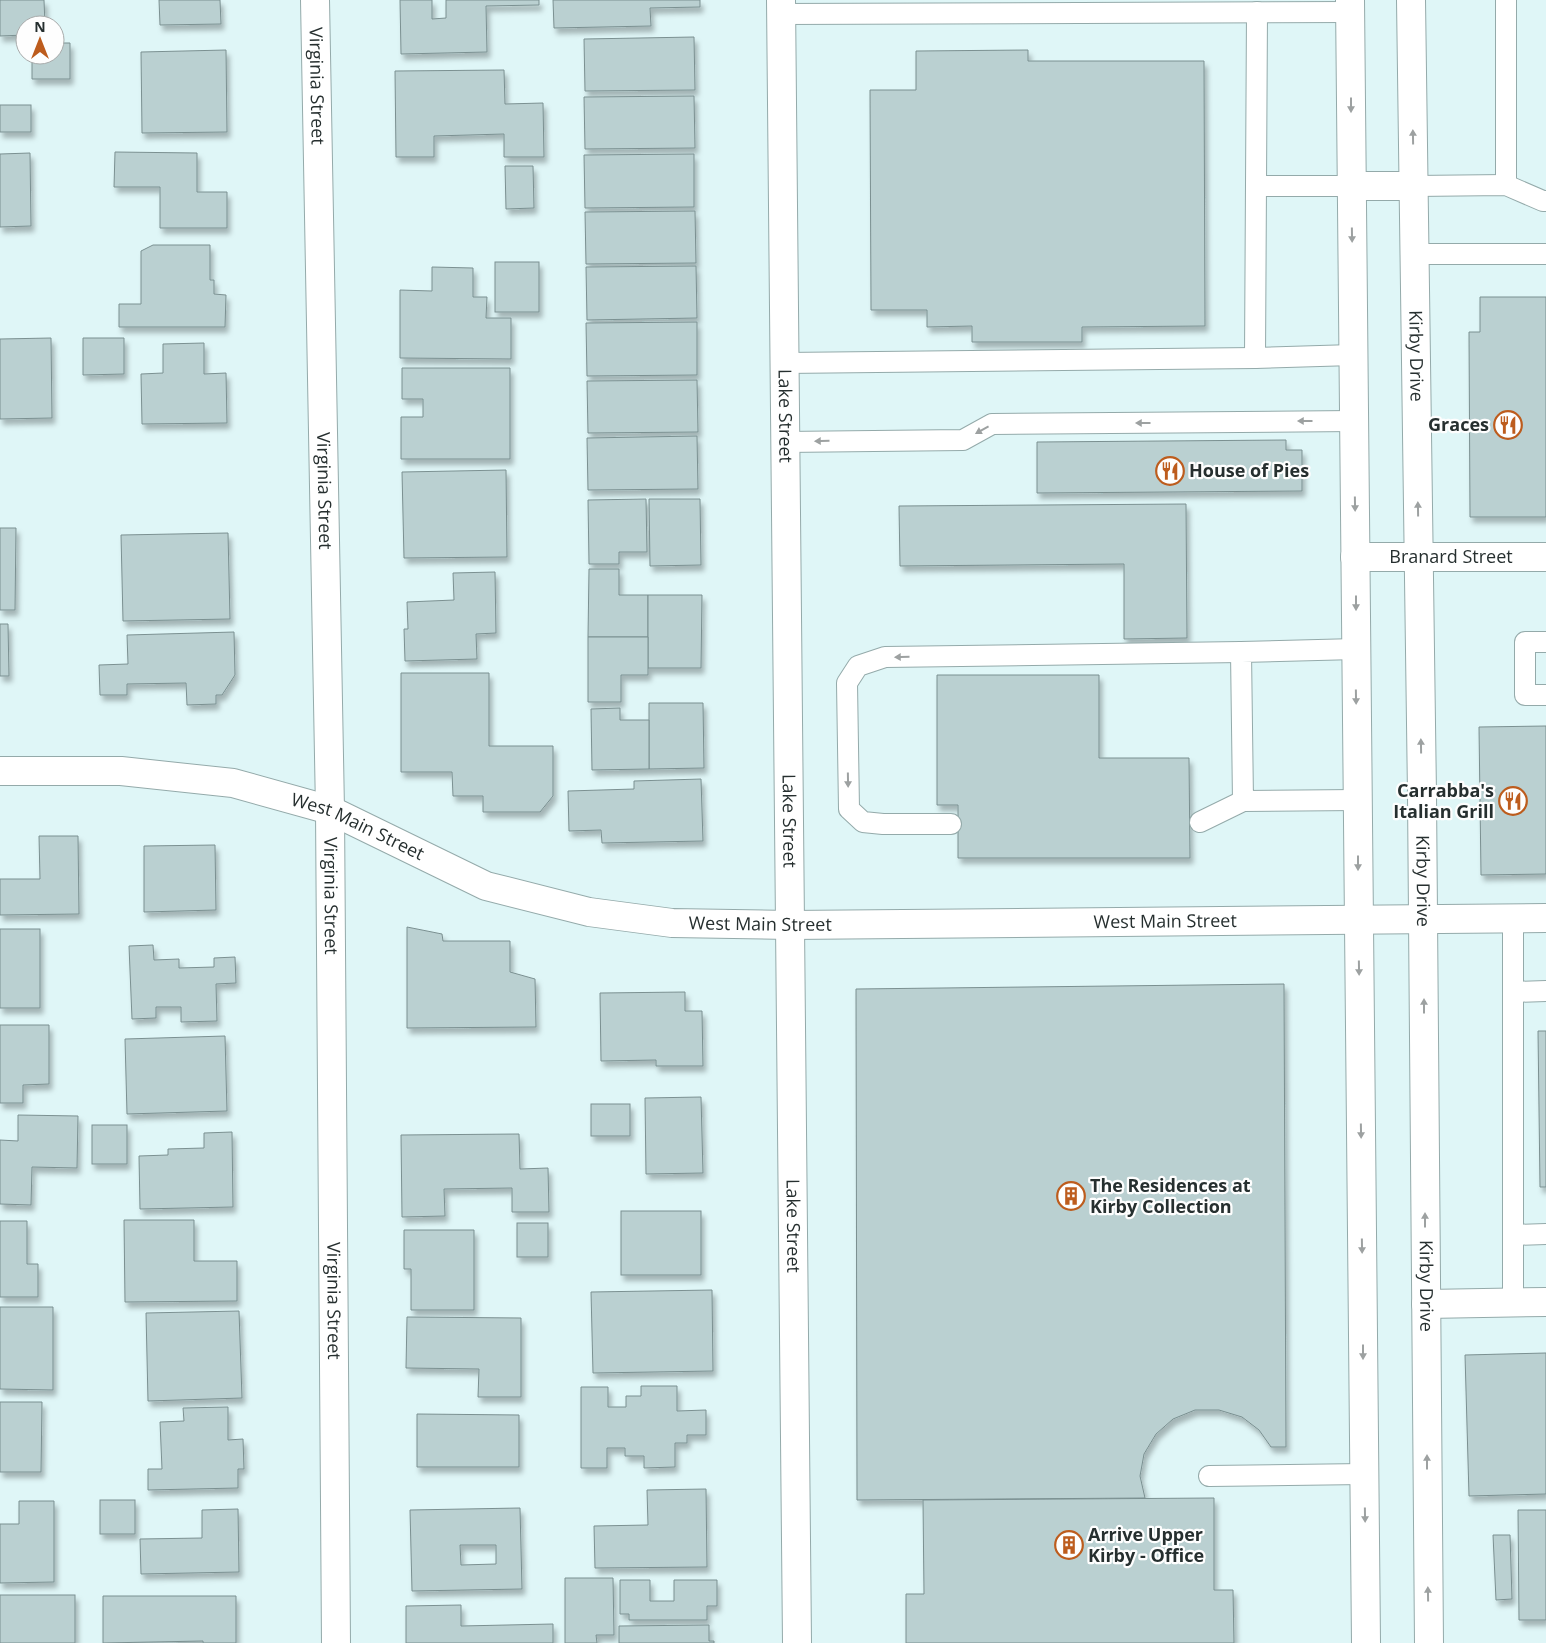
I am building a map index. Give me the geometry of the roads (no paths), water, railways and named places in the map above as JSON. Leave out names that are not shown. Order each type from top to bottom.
[{"type":"street","name":"Virginia Street","points":[[316,0],[330,810],[336,1643]]},
{"type":"street","name":"Kirby Drive","points":[[1411,0],[1423,919],[1429,1643]]},
{"type":"street","points":[[1350,6],[1366,1643]]},
{"type":"street","name":"Lake Street","points":[[781,7],[796,1643]]},
{"type":"street","points":[[1351,186],[1414,186]]},
{"type":"street","name":"Branard Street","points":[[1355,557],[1546,557]]},
{"type":"street","name":"West Main Street","points":[[0,771],[121,771],[233,783],[330,810],[486,886],[590,912],[672,923],[789,925],[1546,918]]},
{"type":"street","points":[[1426,1304],[1546,1302]]},
{"type":"lane","points":[[1506,0],[1506,185]]},
{"type":"lane","points":[[781,7],[1044,6],[1257,12],[1350,6]]},
{"type":"lane","points":[[1255,358],[1257,12]]},
{"type":"lane","points":[[1414,186],[1506,185],[1546,201]]},
{"type":"lane","points":[[1256,186],[1351,186]]},
{"type":"lane","points":[[1414,254],[1546,254]]},
{"type":"lane","points":[[784,363],[1255,358],[1353,355]]},
{"type":"lane","points":[[785,442],[963,440],[992,424],[1354,421]]},
{"type":"lane","points":[[1546,642],[1525,642],[1525,695],[1546,695]]},
{"type":"lane","points":[[951,824],[883,824],[863,822],[848,809],[846,683],[858,666],[885,657],[1356,649]]},
{"type":"lane","points":[[1241,652],[1243,801]]},
{"type":"lane","points":[[1200,822],[1243,801],[1357,800]]},
{"type":"lane","points":[[1513,918],[1513,1303]]},
{"type":"lane","points":[[1513,992],[1546,991]]},
{"type":"lane","points":[[1513,1235],[1546,1234]]},
{"type":"lane","points":[[1209,1476],[1364,1474]]},
{"type":"place","name":"Graces","points":[[1508,425]]},
{"type":"place","name":"House of Pies","points":[[1170,471]]},
{"type":"place","name":"Carrabba's Italian Grill","points":[[1513,801]]},
{"type":"place","name":"The Residences at Kirby Collection","points":[[1071,1196]]},
{"type":"place","name":"Arrive Upper Kirby - Office","points":[[1069,1545]]}]
